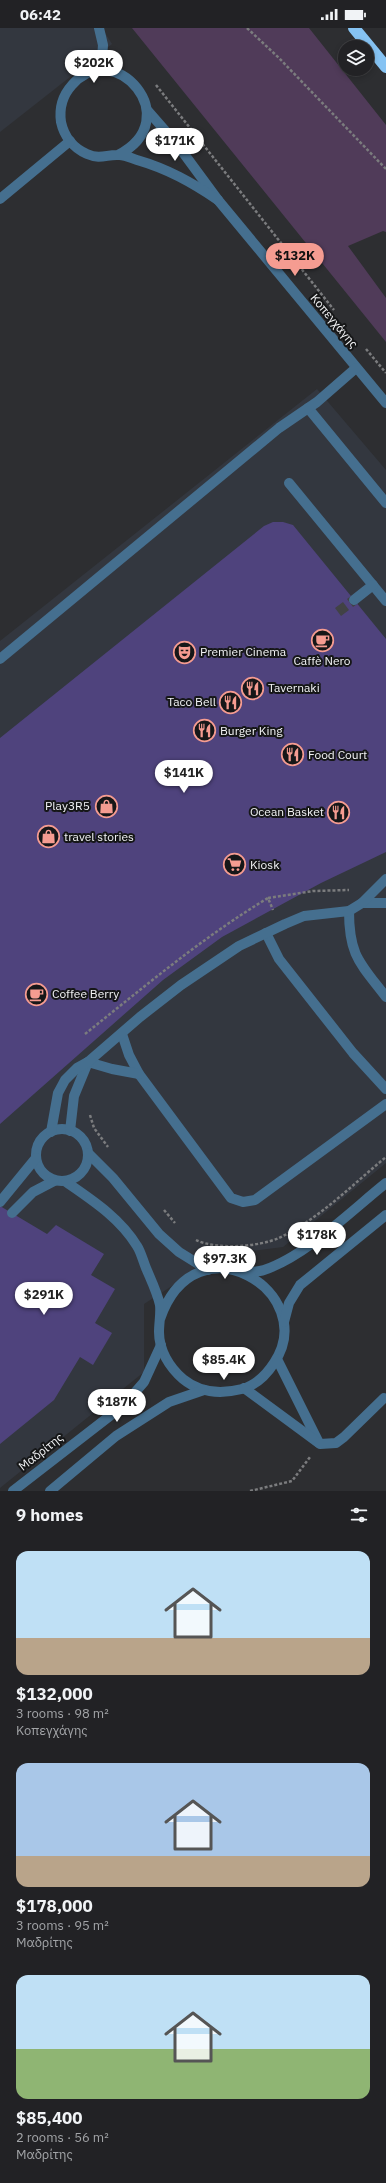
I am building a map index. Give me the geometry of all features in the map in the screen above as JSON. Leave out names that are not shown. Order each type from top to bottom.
[{"type":"highway","points":[[354,28],[386,67]]},
{"type":"street","points":[[99,28],[103,45],[102,71]]},
{"type":"street","points":[[102,71],[121,74],[129,79],[142,93],[148,111],[146,125],[140,138],[131,148],[118,155],[98,157],[87,154],[70,141],[64,132],[60,111],[67,91],[82,77],[102,71]]},
{"type":"street","name":"Κοπεγχάγης","points":[[148,111],[176,143],[218,200],[356,368],[386,402]]},
{"type":"street","points":[[0,199],[70,141]]},
{"type":"street","name":"Κοπεγχάγης","points":[[118,155],[179,175],[218,200]]},
{"type":"street","points":[[0,659],[279,428],[308,408],[356,368]]},
{"type":"street","points":[[308,408],[386,503]]},
{"type":"street","points":[[289,484],[386,600]]},
{"type":"street","points":[[354,600],[373,585]]},
{"type":"street","points":[[51,1132],[58,1093],[65,1080],[77,1068],[88,1062],[140,1017],[181,985],[239,946],[304,916],[349,911],[362,903],[386,879]]},
{"type":"street","points":[[362,903],[386,903]]},
{"type":"street","points":[[349,911],[352,947],[356,958],[386,997]]},
{"type":"street","points":[[266,933],[280,959],[353,1053],[386,1089]]},
{"type":"street","points":[[122,1034],[129,1055],[139,1074],[231,1198],[243,1202],[255,1200],[386,1104]]},
{"type":"street","points":[[88,1062],[112,1069],[139,1074]]},
{"type":"street","points":[[70,1131],[74,1096],[88,1062]]},
{"type":"street","points":[[208,1270],[179,1252],[159,1234],[113,1178],[88,1153],[81,1138],[70,1131],[57,1130],[41,1139],[36,1152],[36,1158],[42,1173],[54,1180],[66,1182],[96,1201],[110,1214],[137,1246],[156,1291],[160,1305],[159,1332],[161,1345],[170,1365],[176,1374],[194,1386],[204,1390],[225,1392],[244,1388],[258,1381],[269,1371],[277,1359],[283,1341],[284,1323],[289,1303],[300,1285],[386,1215]]},
{"type":"street","points":[[66,1182],[81,1174],[86,1167],[88,1153]]},
{"type":"street","points":[[0,1202],[36,1158]]},
{"type":"street","points":[[12,1213],[33,1192],[54,1180]]},
{"type":"street","points":[[243,1272],[263,1270],[302,1250],[386,1183]]},
{"type":"street","points":[[160,1319],[166,1302],[177,1287],[191,1276],[208,1270],[226,1268],[243,1272],[258,1280],[270,1292],[279,1306],[284,1323]]},
{"type":"street","name":"Μαδρίτης","points":[[13,1491],[124,1404],[144,1382],[161,1345]]},
{"type":"street","points":[[277,1359],[320,1444]]},
{"type":"street","points":[[244,1388],[320,1444],[336,1443],[384,1398]]},
{"type":"street","points":[[50,1491],[116,1436],[169,1402],[204,1390]]},
{"type":"path","points":[[247,28],[279,58],[386,169]]},
{"type":"path","points":[[153,81],[335,312]]},
{"type":"path","points":[[366,348],[386,373]]},
{"type":"path","points":[[268,898],[313,891],[350,890],[354,887]]},
{"type":"path","points":[[250,1491],[292,1481],[320,1444]]},
{"type":"shaded area","points":[[0,28],[102,28],[112,44],[0,132]]},
{"type":"shaded area","points":[[132,28],[309,28],[338,65],[338,76],[347,76],[386,125],[386,232],[383,231],[348,246],[386,298],[386,342]]},
{"type":"shaded area","points":[[317,389],[386,470],[386,1163],[283,1247],[220,1255],[144,1304],[144,1372],[0,1488],[0,641]]},
{"type":"building","points":[[273,522],[283,522],[293,525],[386,639],[386,852],[321,883],[222,937],[163,980],[0,1124],[0,738],[264,526]]},
{"type":"building","points":[[0,1206],[47,1234],[56,1225],[104,1254],[91,1275],[115,1289],[95,1323],[112,1333],[93,1365],[80,1357],[54,1400],[0,1444]]},
{"type":"tunnel","points":[[338,612],[354,600]]},
{"type":"place","name":"Caffè Nero","points":[[322,640]]},
{"type":"place","name":"Premier Cinema","points":[[185,652]]},
{"type":"place","name":"Tavernaki","points":[[253,688]]},
{"type":"place","name":"Taco Bell","points":[[231,702]]},
{"type":"place","name":"Burger King","points":[[205,731]]},
{"type":"place","name":"Food Court","points":[[293,755]]},
{"type":"place","name":"Play3R5","points":[[106,806]]},
{"type":"place","name":"Ocean Basket","points":[[339,812]]},
{"type":"place","name":"travel stories","points":[[48,837]]},
{"type":"place","name":"Kiosk","points":[[234,865]]},
{"type":"place","name":"Coffee Berry","points":[[37,994]]}]
